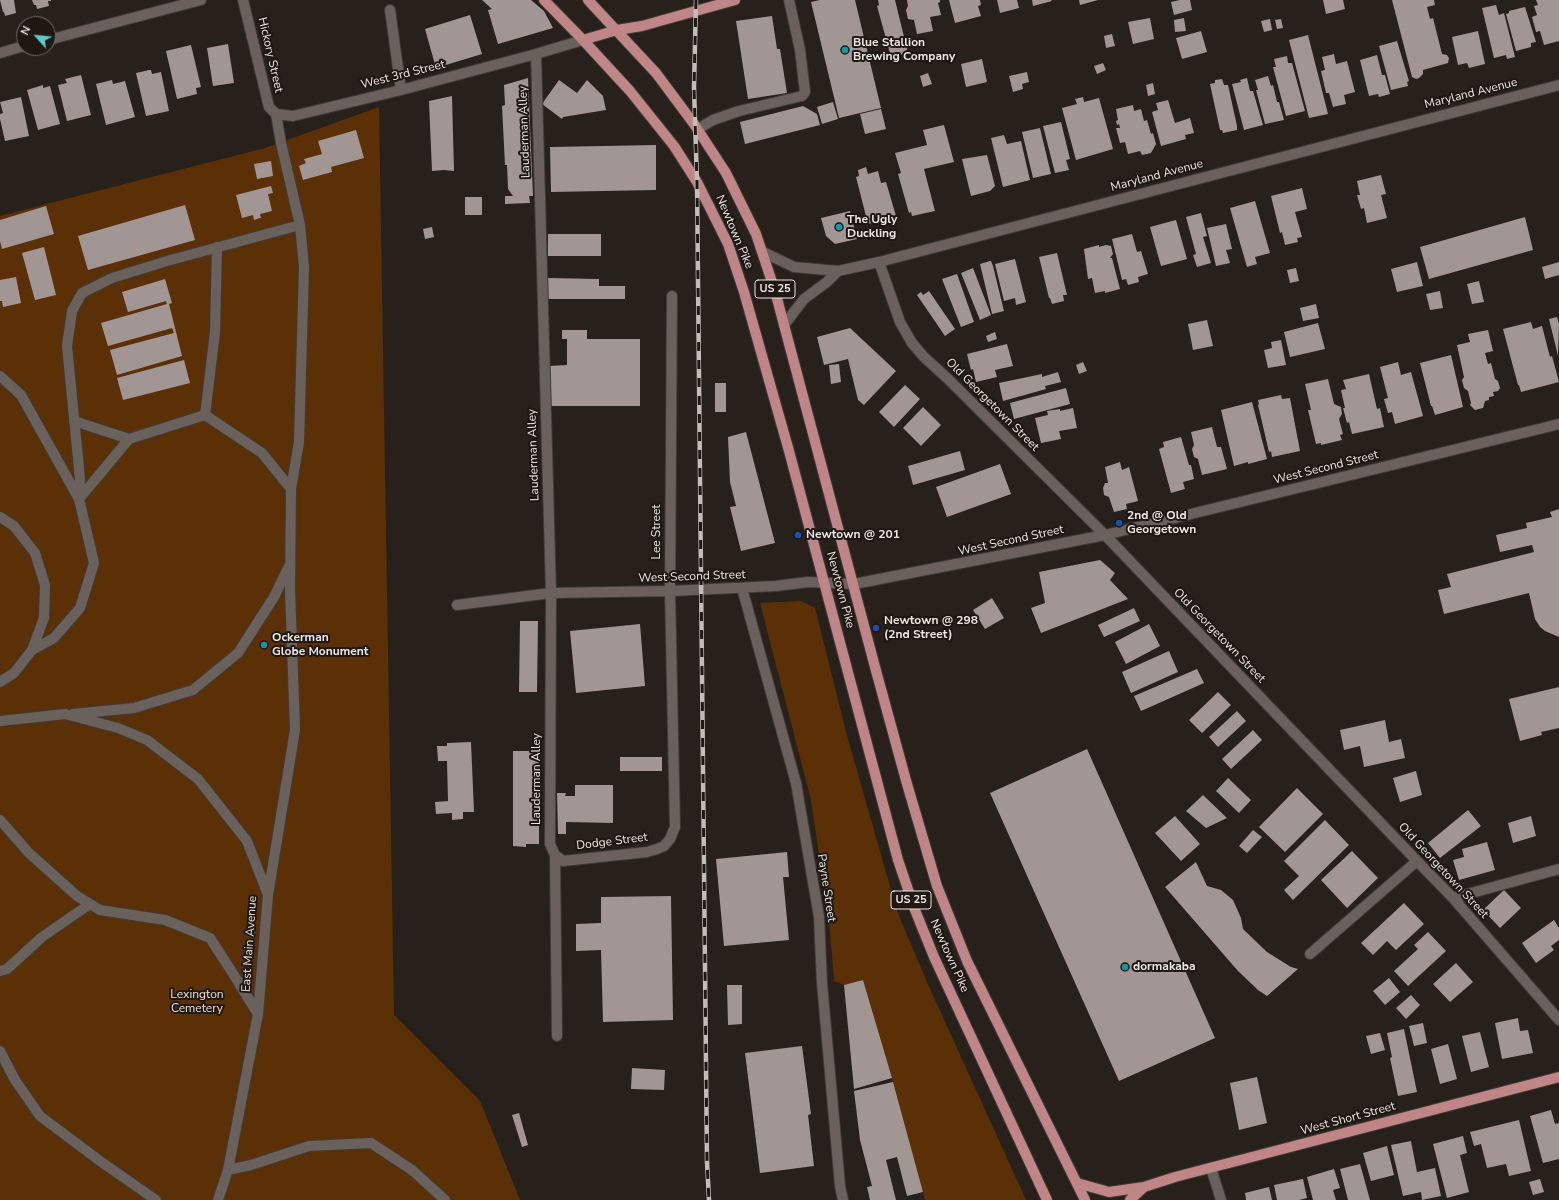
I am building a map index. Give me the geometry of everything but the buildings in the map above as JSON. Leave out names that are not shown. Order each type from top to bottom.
[{"type":"main road","name":"Newtown Pike","points":[[544,0],[630,91],[674,146],[697,182],[728,244],[746,300],[824,582],[896,853],[915,910],[934,957],[1047,1200]]},
{"type":"main road","name":"Newtown Pike","points":[[588,0],[656,73],[698,129],[726,173],[748,215],[763,252],[784,325],[907,784],[937,886],[967,961],[1085,1200]]},
{"type":"main road","points":[[583,40],[617,30],[642,26],[735,0]]},
{"type":"main road","name":"West Short Street","points":[[1077,1183],[1109,1192],[1144,1187],[1559,1077]]},
{"type":"main road","name":"West Short Street","points":[[1130,1200],[1144,1187]]},
{"type":"street","points":[[56,38],[201,0]]},
{"type":"street","name":"Hickory Street","points":[[244,0],[269,107],[276,114],[281,143],[300,225],[304,267],[299,442],[291,489],[290,562],[295,730],[268,895]]},
{"type":"street","points":[[698,129],[713,120],[739,111],[802,96],[806,92],[800,50],[789,0]]},
{"type":"street","points":[[390,10],[401,90]]},
{"type":"street","points":[[536,54],[583,40]]},
{"type":"street","points":[[0,53],[16,48]]},
{"type":"street","name":"West 3rd Street","points":[[276,114],[293,116],[401,90],[536,54]]},
{"type":"street","name":"Lauderman Alley","points":[[536,54],[551,594],[550,844],[555,855],[557,1036]]},
{"type":"street","name":"Maryland Avenue","points":[[763,252],[794,266],[838,271],[879,262],[1559,85]]},
{"type":"street","points":[[79,499],[80,479],[67,346],[72,311],[82,293],[112,278],[217,247],[300,225]]},
{"type":"street","points":[[206,415],[215,332],[217,247]]},
{"type":"street","name":"Old Georgetown Street","points":[[879,262],[900,322],[912,343],[924,357],[1105,535],[1453,898],[1559,1020]]},
{"type":"street","points":[[784,325],[804,300],[827,282],[838,271]]},
{"type":"street","name":"Lee Street","points":[[670,839],[675,827],[676,812],[670,591],[672,296]]},
{"type":"street","points":[[0,376],[21,395],[79,499],[94,563],[80,608],[54,638],[32,650]]},
{"type":"street","points":[[206,415],[262,454],[291,489]]},
{"type":"street","points":[[79,499],[129,439],[206,415]]},
{"type":"street","points":[[74,421],[129,439]]},
{"type":"street","name":"West Second Street","points":[[457,605],[551,594],[742,588],[824,582],[854,584],[1105,535],[1559,424]]},
{"type":"street","points":[[0,517],[14,526],[34,553],[45,585],[44,618],[32,650],[14,672],[0,682]]},
{"type":"street","points":[[65,714],[134,708],[193,690],[238,653],[274,597],[290,562]]},
{"type":"street","name":"Payne Street","points":[[742,588],[796,783],[819,917],[822,983],[840,1186],[843,1200]]},
{"type":"street","name":"East Main Avenue","points":[[0,721],[65,714],[118,728],[147,740],[198,779],[247,841],[268,895],[258,1014],[228,1170],[218,1200]]},
{"type":"street","points":[[0,820],[29,854],[77,896],[100,910],[165,920],[210,938],[258,1014]]},
{"type":"street","name":"Dodge Street","points":[[555,855],[563,861],[647,852],[664,846],[670,839]]},
{"type":"street","points":[[1310,954],[1417,861]]},
{"type":"street","points":[[1453,898],[1559,869]]},
{"type":"street","points":[[0,971],[7,969],[42,937],[90,904]]},
{"type":"street","points":[[0,1051],[15,1080],[40,1116],[100,1161],[156,1200]]},
{"type":"street","points":[[228,1170],[251,1165],[309,1146],[371,1143],[412,1170],[444,1200]]},
{"type":"street","points":[[1211,1168],[1221,1200]]},
{"type":"green space","name":"Lexington Cemetery","points":[[379,107],[394,1015],[480,1101],[520,1200],[0,1200],[0,216],[265,148]]},
{"type":"green space","points":[[801,601],[815,608],[846,732],[897,911],[926,980],[1026,1200],[925,1200],[893,1082],[863,980],[844,985],[834,981],[830,930],[811,800],[760,603]]},
{"type":"railway","points":[[696,0],[694,88],[697,182],[707,1162],[709,1200]]},
{"type":"place","name":"Blue Stallion Brewing Company","points":[[845,50]]},
{"type":"place","name":"The Ugly Duckling","points":[[839,227]]},
{"type":"place","name":"2nd @ Old Georgetown","points":[[1119,523]]},
{"type":"place","name":"Newtown @ 201","points":[[798,535]]},
{"type":"place","name":"Newtown @ 298 (2nd Street)","points":[[876,628]]},
{"type":"place","name":"Ockerman Globe Monument","points":[[264,645]]},
{"type":"place","name":"dormakaba","points":[[1125,967]]}]
